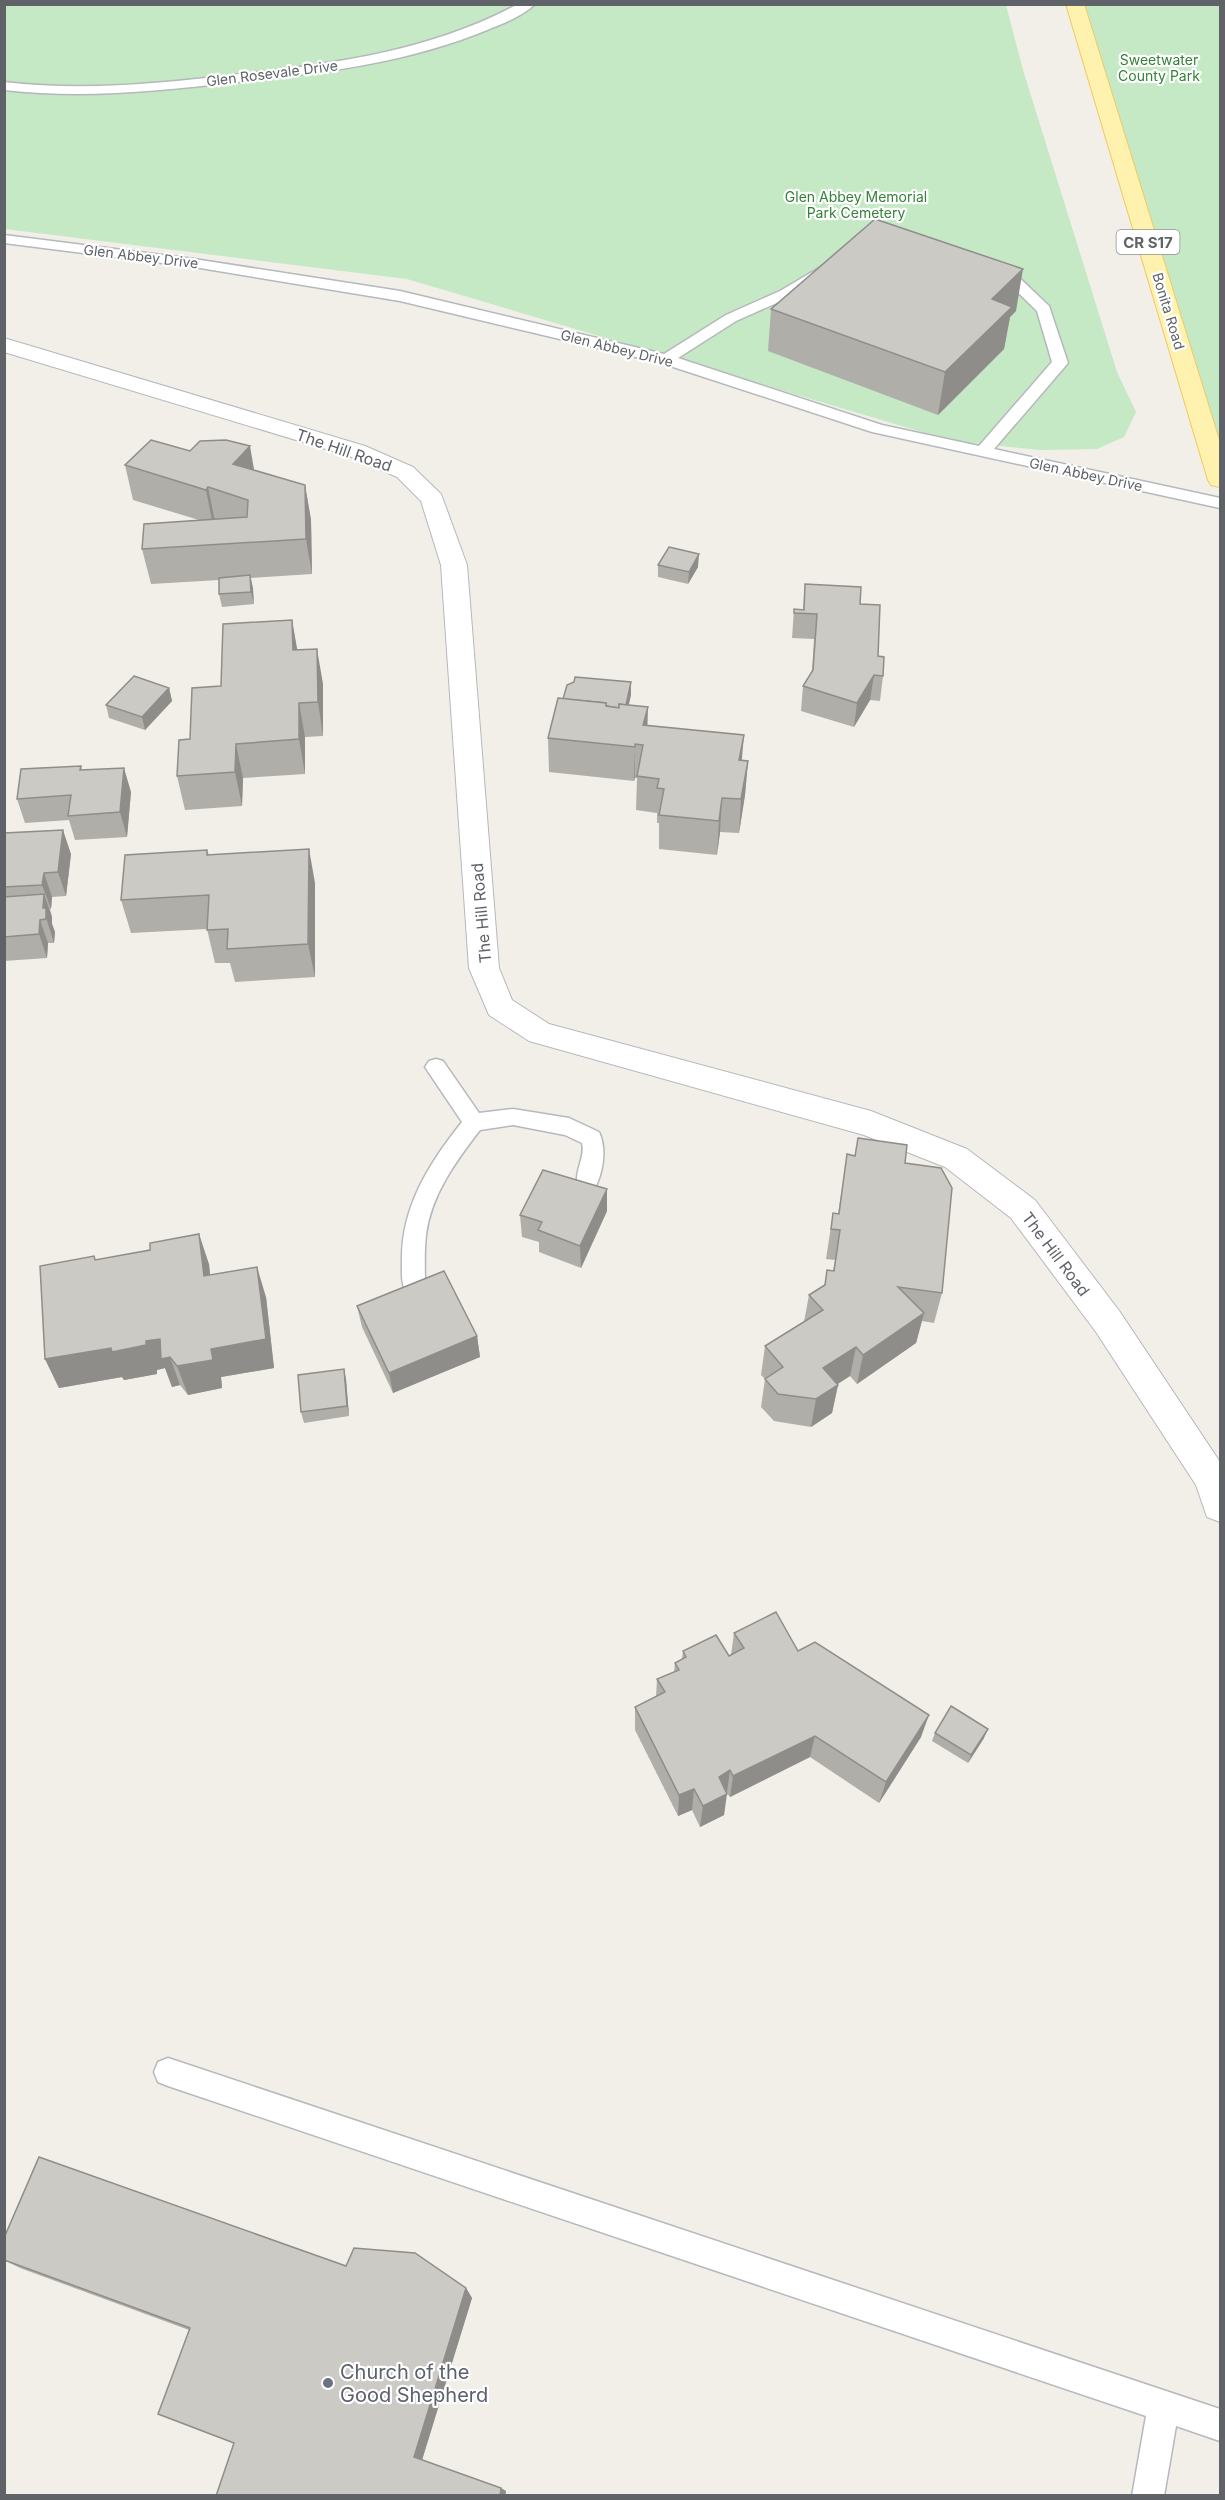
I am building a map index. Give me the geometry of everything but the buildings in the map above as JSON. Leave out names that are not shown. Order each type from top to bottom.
[{"type":"main road","name":"Bonita Road","points":[[1076,4],[1221,480]]},
{"type":"street","name":"The Hill Road","points":[[4,345],[357,451],[405,472],[432,499],[454,565],[484,968],[500,1007],[540,1033],[871,1124],[956,1158],[1023,1209],[1108,1323],[1212,1479],[1221,1506]]},
{"type":"lane","name":"Glen Rosevale Drive","points":[[4,86],[31,90],[110,90],[185,85],[303,71],[383,57],[456,38],[529,4]]},
{"type":"lane","name":"Glen Abbey Drive","points":[[4,239],[186,261],[400,296],[666,359],[878,429],[1221,504]]},
{"type":"lane","points":[[666,359],[731,318],[785,294],[839,259]]},
{"type":"lane","points":[[983,263],[1005,272],[1044,309],[1060,363],[983,452]]},
{"type":"lane","points":[[436,1067],[474,1122]]},
{"type":"lane","points":[[414,1286],[415,1231],[428,1192],[450,1152],[474,1122],[513,1117],[569,1126],[591,1138],[594,1149],[587,1182]]},
{"type":"lane","points":[[168,2072],[1221,2425]]},
{"type":"lane","points":[[1148,2496],[1164,2406]]},
{"type":"green space","name":"Glen Abbey Memorial Park Cemetery","points":[[5,5],[1006,5],[1023,70],[1117,372],[1136,412],[1124,437],[1097,449],[1039,450],[952,441],[407,279],[5,229]]},
{"type":"green space","name":"Sweetwater County Park","points":[[1076,5],[1220,5],[1220,473]]},
{"type":"place","name":"Church of the Good Shepherd","points":[[328,2383]]}]
